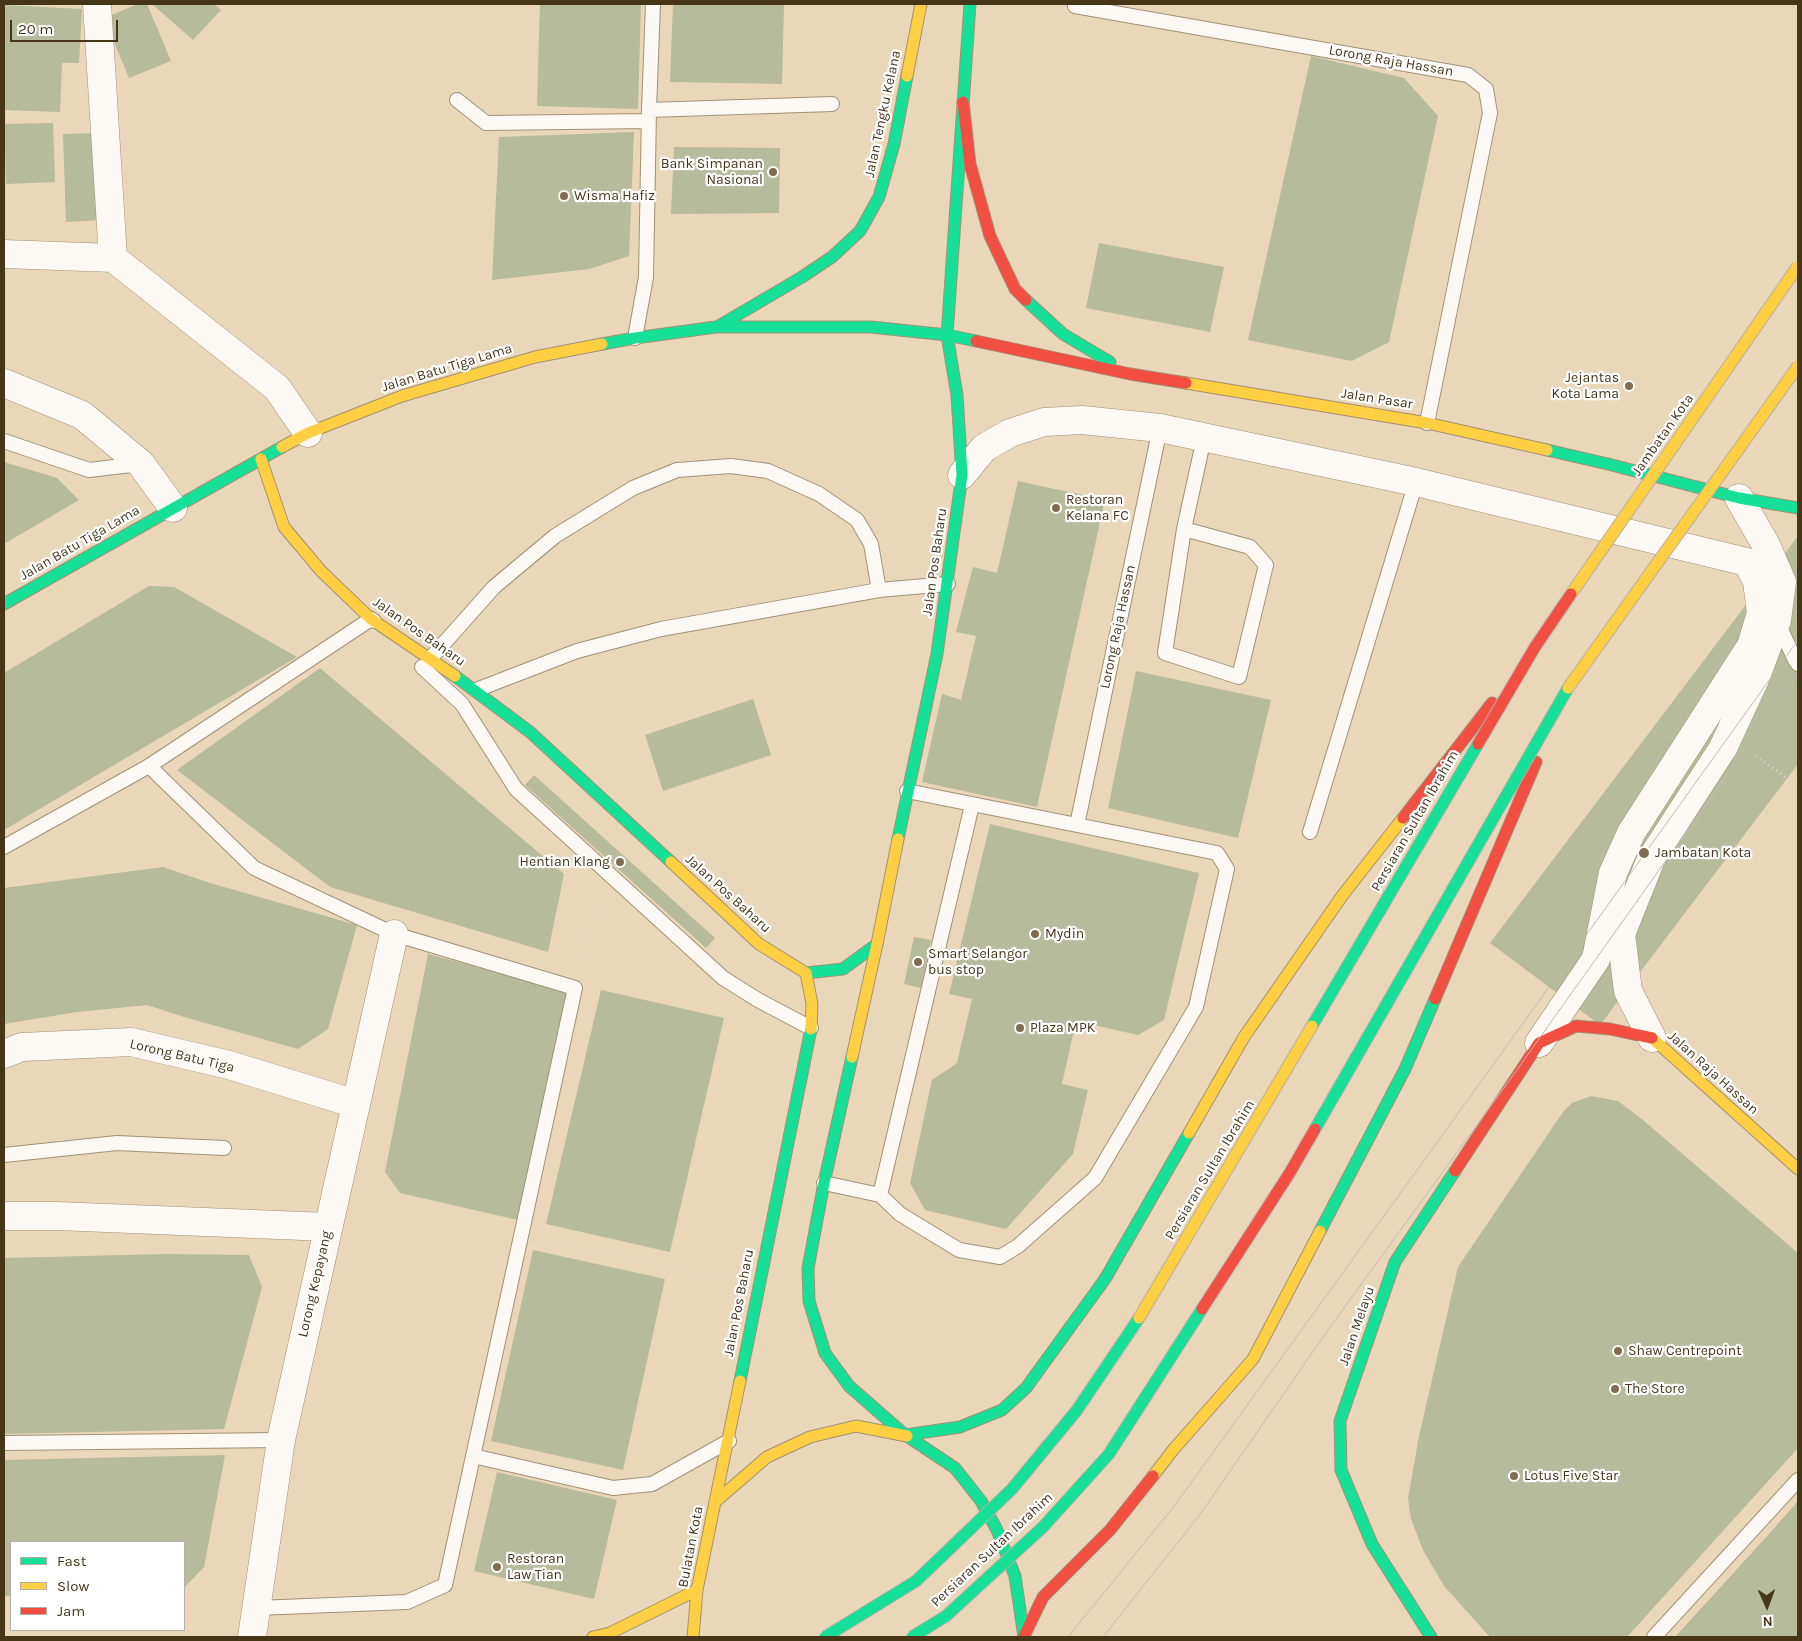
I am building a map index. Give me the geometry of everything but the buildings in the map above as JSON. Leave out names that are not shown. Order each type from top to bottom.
[{"type":"main road","name":"Jalan Tengku Kelana","points":[[716,327],[802,277],[832,257],[860,232],[879,197],[894,144],[921,4]]},
{"type":"main road","points":[[947,336],[970,4]]},
{"type":"main road","points":[[963,102],[970,164],[990,236],[1015,289],[1063,334],[1130,374]]},
{"type":"main road","name":"Jambatan Kota","points":[[1535,647],[1798,266]]},
{"type":"main road","name":"Jalan Batu Tiga Lama","points":[[4,604],[308,433],[416,390],[534,357],[636,338],[716,327],[871,327],[947,336]]},
{"type":"main road","name":"Jalan Pasar","points":[[947,336],[1130,374],[1427,423],[1608,464],[1739,498],[1798,508]]},
{"type":"main road","name":"Jalan Pos Baharu","points":[[905,1435],[849,1386],[825,1353],[808,1300],[808,1268],[824,1183],[877,944],[907,791],[937,654],[948,584],[962,475],[957,396],[947,336]]},
{"type":"main road","points":[[1024,1637],[1043,1597],[1110,1530],[1173,1450],[1253,1359],[1404,1069],[1570,685],[1798,366]]},
{"type":"main road","name":"Jalan Pos Baharu","points":[[261,459],[284,527],[321,571],[371,619],[476,690],[530,732],[759,944],[806,973],[812,1004],[811,1028],[758,1286],[729,1441],[715,1502]]},
{"type":"main road","points":[[905,1435],[960,1427],[1002,1410],[1026,1388],[1105,1279],[1244,1037],[1342,896],[1535,647]]},
{"type":"main road","name":"Persiaran Sultan Ibrahim","points":[[825,1637],[840,1630],[916,1581],[1012,1489],[1077,1410],[1129,1334],[1198,1220],[1535,647]]},
{"type":"main road","name":"Persiaran Sultan Ibrahim","points":[[912,1637],[946,1616],[1043,1527],[1109,1454],[1289,1174],[1570,685]]},
{"type":"main road","points":[[806,973],[843,969],[877,944]]},
{"type":"main road","name":"Jalan Raja Hassan","points":[[1539,1043],[1576,1026],[1610,1029],[1652,1038],[1798,1169]]},
{"type":"main road","name":"Jalan Melayu","points":[[1431,1637],[1372,1544],[1341,1470],[1340,1421],[1395,1262],[1539,1043]]},
{"type":"main road","name":"Bulatan Kota","points":[[693,1637],[697,1590],[715,1502],[767,1457],[810,1437],[856,1426],[905,1435],[955,1468],[982,1501],[998,1530],[1015,1576],[1024,1637]]},
{"type":"main road","points":[[594,1637],[610,1633],[697,1590]]},
{"type":"street","points":[[97,4],[113,258]]},
{"type":"street","points":[[4,254],[113,258],[277,388],[308,433]]},
{"type":"street","points":[[4,383],[82,415],[141,464],[173,508]]},
{"type":"street","points":[[962,475],[984,448],[1010,433],[1044,422],[1082,420],[1160,428],[1416,482],[1747,562],[1757,581],[1761,612],[1751,646],[1631,833],[1614,873],[1596,959],[1539,1043]]},
{"type":"street","points":[[1652,1038],[1628,991],[1621,934],[1651,858],[1723,748],[1755,679],[1776,620],[1782,582],[1766,545],[1739,498]]},
{"type":"street","name":"Lorong Kepayang","points":[[252,1637],[281,1440],[394,934]]},
{"type":"street","name":"Lorong Batu Tiga","points":[[4,1054],[22,1047],[131,1042],[229,1066],[356,1104]]},
{"type":"street","points":[[4,1216],[57,1216],[328,1227]]},
{"type":"lane","points":[[636,338],[646,277],[648,116],[653,4]]},
{"type":"lane","name":"Lorong Raja Hassan","points":[[1075,6],[1468,74],[1486,89],[1490,113],[1427,423]]},
{"type":"lane","points":[[457,100],[486,122],[648,116],[832,104]]},
{"type":"lane","name":"Lorong Raja Hassan","points":[[1077,825],[1160,428]]},
{"type":"lane","points":[[1184,529],[1250,547],[1266,565],[1239,677],[1165,653],[1184,529],[1204,438]]},
{"type":"lane","points":[[4,441],[89,470],[141,464]]},
{"type":"lane","points":[[430,659],[494,587],[555,536],[634,488],[677,470],[731,466],[768,471],[819,494],[857,520],[871,544],[879,590]]},
{"type":"lane","points":[[1310,832],[1416,482]]},
{"type":"lane","points":[[476,690],[577,651],[661,629],[879,590],[948,584]]},
{"type":"lane","points":[[4,848],[148,766],[371,619],[462,704],[516,789],[723,978],[758,1000],[811,1028]]},
{"type":"lane","points":[[1776,620],[1798,664]]},
{"type":"lane","points":[[148,766],[254,868],[394,934],[575,988],[445,1585],[407,1602],[257,1608]]},
{"type":"lane","points":[[824,1183],[880,1195],[900,1214],[959,1250],[1000,1257],[1018,1246],[1094,1178],[1196,1007],[1227,869],[1217,853],[907,791]]},
{"type":"lane","points":[[880,1195],[972,804]]},
{"type":"lane","points":[[4,1155],[117,1143],[224,1148]]},
{"type":"lane","points":[[4,1443],[281,1440]]},
{"type":"lane","points":[[473,1456],[613,1488],[652,1484],[729,1441]]},
{"type":"lane","points":[[1654,1637],[1798,1480]]},
{"type":"path","points":[[1728,737],[1798,786]]},
{"type":"path","points":[[575,988],[608,874]]},
{"type":"path","points":[[520,1235],[758,1286]]},
{"type":"tram line","points":[[1068,1637],[1175,1505],[1798,640]]},
{"type":"tram line","points":[[1103,1637],[1201,1513],[1328,1330],[1514,1074],[1798,675]]},
{"type":"traffic: fast","points":[[947,335],[970,4]]},
{"type":"traffic: fast","points":[[717,327],[832,257],[860,231],[879,197],[894,144],[907,76]]},
{"type":"traffic: fast","points":[[1026,300],[1063,334],[1110,362]]},
{"type":"traffic: fast","points":[[602,344],[716,327],[871,327],[947,335],[976,341]]},
{"type":"traffic: fast","points":[[898,839],[937,654],[962,475],[957,395],[947,335]]},
{"type":"traffic: fast","points":[[4,604],[282,447]]},
{"type":"traffic: fast","points":[[1547,450],[1739,498],[1798,508]]},
{"type":"traffic: fast","points":[[455,676],[530,732],[671,862]]},
{"type":"traffic: fast","points":[[1315,1129],[1568,688]]},
{"type":"traffic: fast","points":[[1312,1026],[1478,744]]},
{"type":"traffic: fast","points":[[806,973],[843,969],[877,944]]},
{"type":"traffic: fast","points":[[1320,1231],[1405,1069],[1435,999]]},
{"type":"traffic: fast","points":[[740,1381],[811,1029]]},
{"type":"traffic: fast","points":[[852,1057],[824,1183],[808,1268],[809,1301],[825,1353],[849,1386],[905,1435]]},
{"type":"traffic: fast","points":[[905,1435],[960,1427],[1002,1410],[1026,1388],[1105,1279],[1189,1133]]},
{"type":"traffic: fast","points":[[1431,1637],[1372,1544],[1341,1470],[1340,1421],[1395,1262],[1455,1171]]},
{"type":"traffic: fast","points":[[912,1637],[946,1616],[1043,1527],[1109,1454],[1202,1309]]},
{"type":"traffic: fast","points":[[825,1637],[916,1581],[1012,1489],[1077,1410],[1139,1318]]},
{"type":"traffic: fast","points":[[907,1436],[955,1468],[981,1501],[997,1530],[1015,1576],[1024,1637]]},
{"type":"traffic: slow","points":[[907,76],[921,4]]},
{"type":"traffic: slow","points":[[1571,594],[1798,266]]},
{"type":"traffic: slow","points":[[282,447],[308,433],[402,396],[535,357],[602,344]]},
{"type":"traffic: slow","points":[[1568,688],[1798,366]]},
{"type":"traffic: slow","points":[[1186,383],[1427,423],[1547,450]]},
{"type":"traffic: slow","points":[[261,459],[284,527],[321,571],[371,619],[455,676]]},
{"type":"traffic: slow","points":[[1189,1133],[1244,1037],[1342,896],[1403,818]]},
{"type":"traffic: slow","points":[[852,1057],[898,839]]},
{"type":"traffic: slow","points":[[671,862],[759,944],[806,973],[812,1004],[811,1029]]},
{"type":"traffic: slow","points":[[1139,1318],[1312,1026]]},
{"type":"traffic: slow","points":[[1652,1038],[1798,1169]]},
{"type":"traffic: slow","points":[[1153,1476],[1173,1450],[1253,1359],[1320,1231]]},
{"type":"traffic: slow","points":[[715,1502],[740,1381]]},
{"type":"traffic: slow","points":[[693,1637],[697,1590],[715,1502],[767,1457],[810,1437],[856,1426],[907,1436]]},
{"type":"traffic: slow","points":[[593,1637],[610,1633],[697,1590]]},
{"type":"traffic: jam","points":[[963,102],[970,164],[990,236],[1015,289],[1026,300]]},
{"type":"traffic: jam","points":[[976,341],[1130,374],[1186,383]]},
{"type":"traffic: jam","points":[[1478,744],[1535,647],[1571,594]]},
{"type":"traffic: jam","points":[[1403,818],[1492,703]]},
{"type":"traffic: jam","points":[[1435,999],[1536,762]]},
{"type":"traffic: jam","points":[[1455,1171],[1539,1043],[1576,1026],[1610,1029],[1652,1038]]},
{"type":"traffic: jam","points":[[1202,1309],[1289,1174],[1315,1129]]},
{"type":"traffic: jam","points":[[1024,1636],[1043,1597],[1110,1530],[1153,1476]]},
{"type":"place","name":"Bank Simpanan Nasional","points":[[773,172]]},
{"type":"place","name":"Wisma Hafiz","points":[[564,196]]},
{"type":"place","name":"Jejantas Kota Lama","points":[[1629,386]]},
{"type":"place","name":"Restoran Kelana FC","points":[[1056,508]]},
{"type":"place","name":"Jambatan Kota","points":[[1644,853]]},
{"type":"place","name":"Hentian Klang","points":[[620,862]]},
{"type":"place","name":"Mydin","points":[[1035,934]]},
{"type":"place","name":"Smart Selangor bus stop","points":[[918,962]]},
{"type":"place","name":"Plaza MPK","points":[[1020,1028]]},
{"type":"place","name":"Shaw Centrepoint","points":[[1618,1351]]},
{"type":"place","name":"The Store","points":[[1615,1389]]},
{"type":"place","name":"Lotus Five Star","points":[[1514,1476]]},
{"type":"place","name":"Restoran Law Tian","points":[[497,1567]]}]
